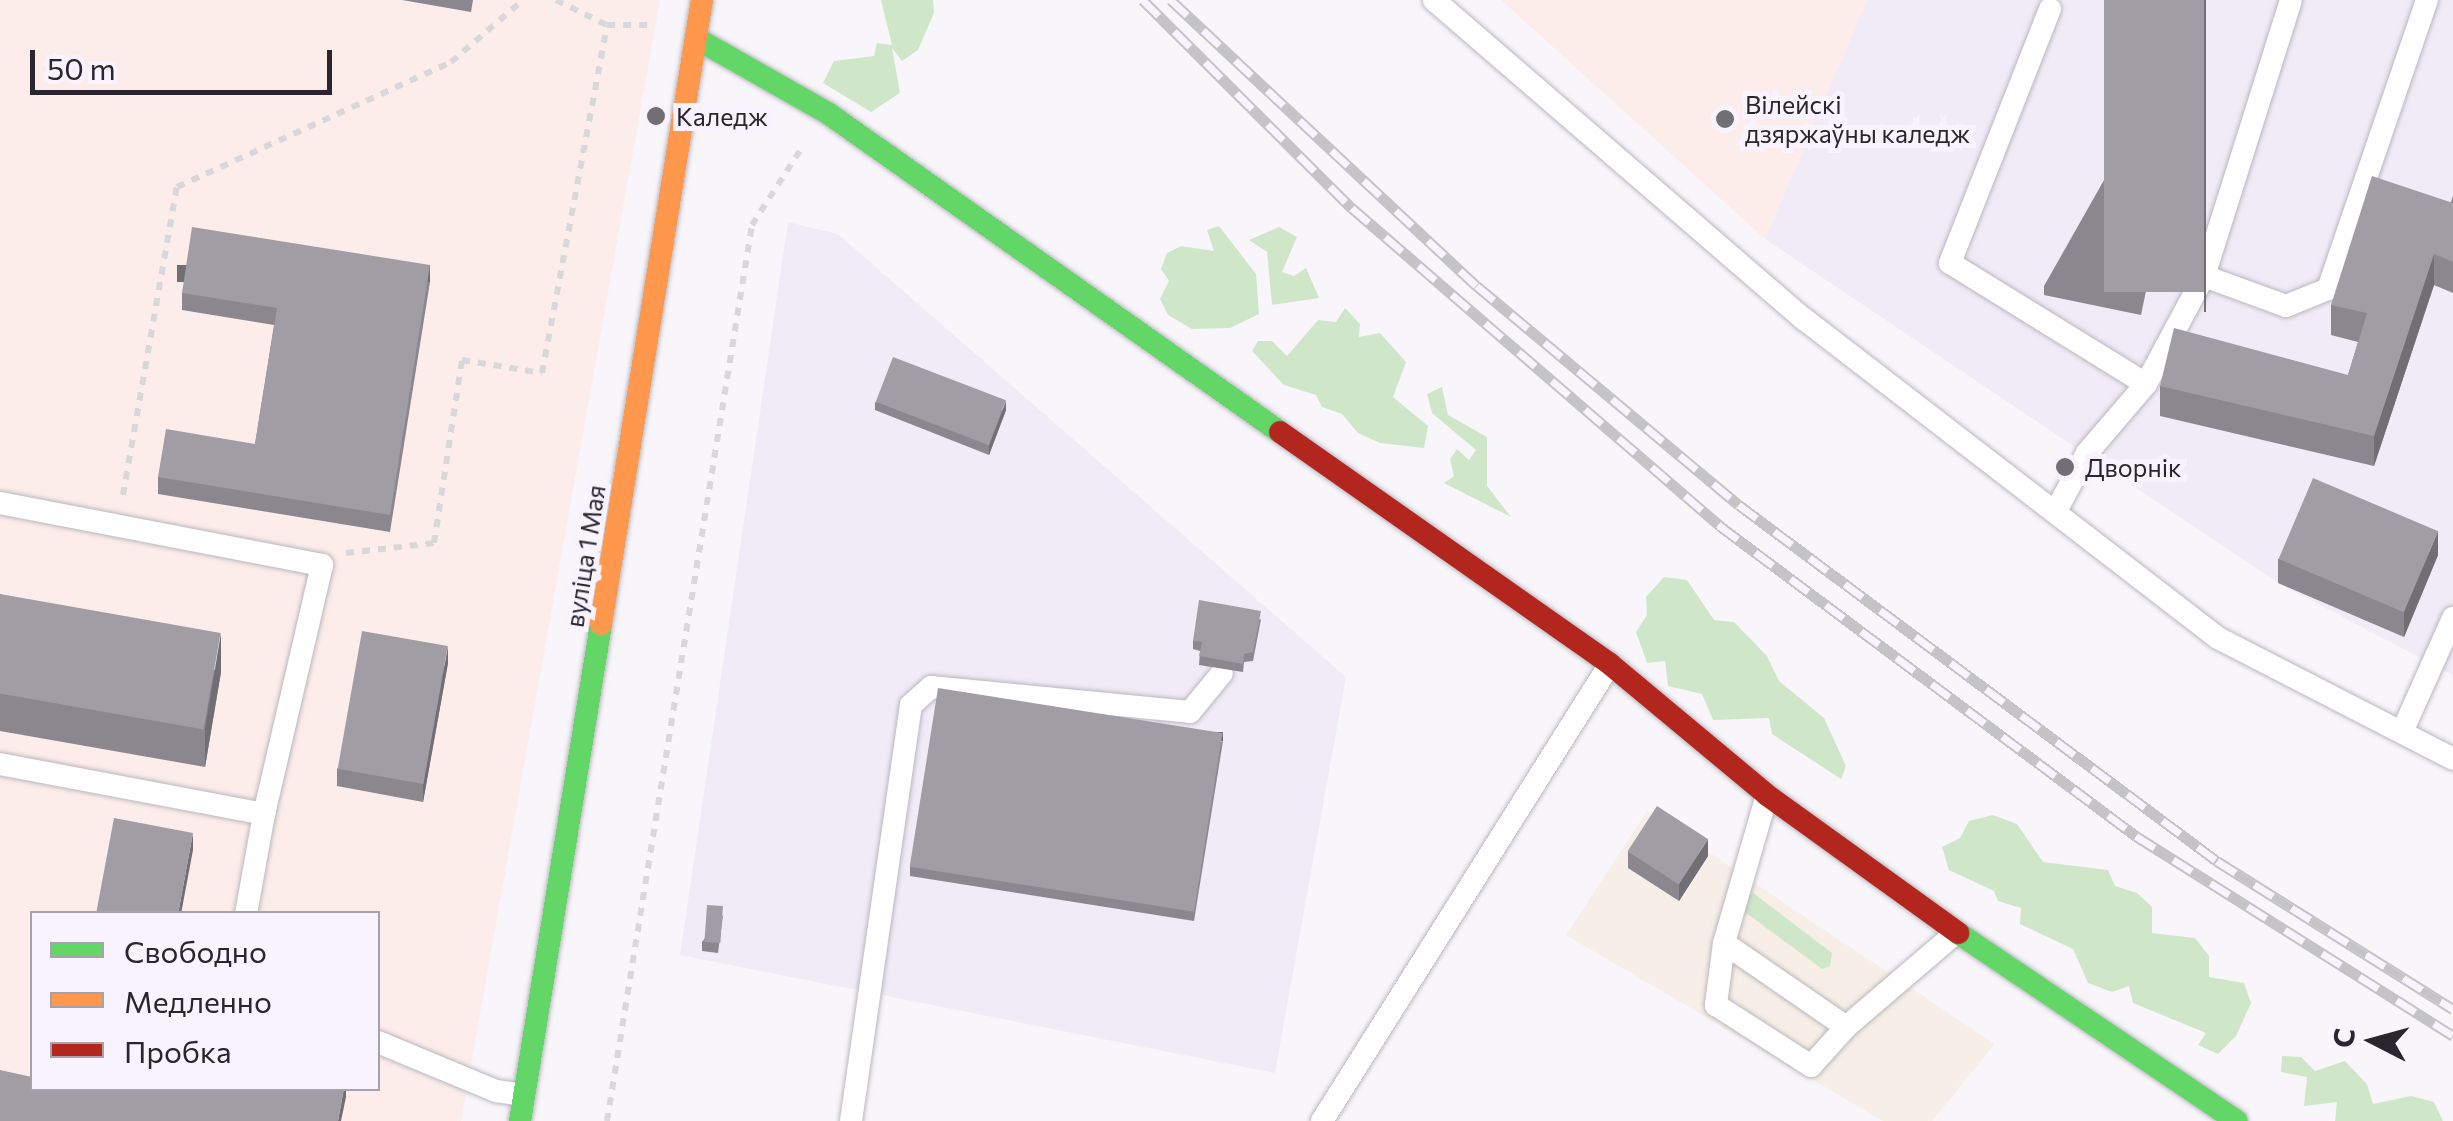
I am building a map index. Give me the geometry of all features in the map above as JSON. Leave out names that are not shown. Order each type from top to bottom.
[{"type":"street","name":"вуліца 1 Мая","points":[[520,1121],[699,40],[702,0]]},
{"type":"street","points":[[699,40],[829,114],[1610,664],[1767,795],[1957,932],[2237,1121]]},
{"type":"lane","points":[[1434,0],[1804,319],[2218,638],[2453,760]]},
{"type":"lane","points":[[2056,511],[2087,453],[2146,384],[2204,276],[2290,0]]},
{"type":"lane","points":[[2204,276],[2286,306],[2328,290],[2427,0]]},
{"type":"lane","points":[[2050,8],[1950,263],[2146,384]]},
{"type":"lane","points":[[0,503],[322,566],[264,814],[247,911]]},
{"type":"lane","points":[[2402,732],[2453,618]]},
{"type":"lane","points":[[1322,1121],[1610,664]]},
{"type":"lane","points":[[851,1121],[911,705],[931,687],[1190,712],[1222,673]]},
{"type":"lane","points":[[0,764],[264,814]]},
{"type":"lane","points":[[1767,795],[1724,943],[1716,1005],[1810,1066],[1846,1027],[1957,932]]},
{"type":"lane","points":[[1724,943],[1846,1027]]},
{"type":"lane","points":[[380,1043],[496,1091],[523,1095]]},
{"type":"path","points":[[118,525],[176,187],[451,62],[523,0]]},
{"type":"path","points":[[556,0],[607,25],[656,25]]},
{"type":"path","points":[[322,566],[347,552],[434,542],[462,360],[542,374],[607,25]]},
{"type":"path","points":[[608,1121],[752,225],[774,181],[829,114]]},
{"type":"shaded area","points":[[0,0],[660,0],[461,1121],[0,1121]]},
{"type":"shaded area","name":"Вілейскі дзяржаўны каледж","points":[[1501,0],[1867,0],[1765,239]]},
{"type":"shaded area","points":[[1867,0],[2453,0],[2453,675],[2278,583],[1765,239]]},
{"type":"shaded area","points":[[788,222],[838,234],[1346,677],[1275,1073],[680,955]]},
{"type":"shaded area","points":[[1647,811],[1995,1044],[1932,1121],[1883,1121],[1566,935]]},
{"type":"green space","points":[[881,0],[933,0],[934,13],[918,50],[902,61],[892,48],[900,93],[871,112],[823,83],[834,61],[874,56],[877,43],[892,45]]},
{"type":"green space","points":[[1219,226],[1256,274],[1259,314],[1230,328],[1192,329],[1168,315],[1160,299],[1169,281],[1161,269],[1167,253],[1181,246],[1214,251],[1207,230]]},
{"type":"green space","points":[[1279,227],[1297,237],[1282,272],[1294,276],[1306,268],[1319,298],[1272,305],[1267,252],[1249,240]]},
{"type":"green space","points":[[1345,308],[1360,324],[1359,337],[1380,333],[1406,362],[1393,397],[1428,426],[1424,448],[1380,443],[1358,433],[1342,414],[1322,407],[1316,395],[1284,385],[1252,351],[1258,341],[1272,341],[1287,356],[1318,320],[1336,322]]},
{"type":"green space","points":[[1442,387],[1448,415],[1487,437],[1487,486],[1511,517],[1444,483],[1454,476],[1450,459],[1457,449],[1469,460],[1476,450],[1432,413],[1427,394]]},
{"type":"green space","points":[[1664,577],[1687,580],[1714,620],[1734,622],[1767,656],[1779,681],[1824,718],[1846,766],[1841,779],[1772,734],[1769,718],[1713,720],[1702,694],[1668,686],[1665,661],[1647,663],[1636,632],[1647,615],[1646,597]]},
{"type":"green space","points":[[1993,815],[2017,824],[2043,862],[2108,870],[2115,886],[2137,893],[2152,907],[2152,933],[2195,938],[2209,956],[2209,977],[2244,983],[2251,1003],[2236,1036],[2218,1054],[2198,1045],[2206,1033],[2133,1003],[2129,986],[2112,992],[2088,983],[2073,949],[2020,924],[2021,908],[1998,901],[1994,891],[1949,870],[1942,847],[1960,838],[1969,821]]},
{"type":"green space","points":[[1753,893],[1832,953],[1830,966],[1822,969],[1742,910],[1746,894]]},
{"type":"green space","points":[[2282,1056],[2301,1057],[2315,1071],[2345,1061],[2367,1084],[2373,1104],[2411,1096],[2434,1102],[2443,1121],[2335,1121],[2337,1102],[2304,1106],[2307,1077],[2281,1072]]},
{"type":"building","points":[[2104,0],[2204,0],[2204,292],[2104,292]]},
{"type":"building","points":[[2372,176],[2453,203],[2453,262],[2434,254],[2374,436],[2160,386],[2174,328],[2348,375],[2367,313],[2331,305]]},
{"type":"building","points":[[192,227],[430,265],[390,515],[158,477],[166,429],[255,444],[277,308],[182,293]]},
{"type":"building","points":[[893,357],[1006,400],[989,445],[876,402]]},
{"type":"building","points":[[2313,478],[2438,531],[2404,612],[2279,559]]},
{"type":"building","points":[[0,594],[221,633],[204,729],[0,694]]},
{"type":"building","points":[[1199,600],[1261,611],[1253,652],[1244,654],[1243,664],[1199,656],[1202,642],[1193,641]]},
{"type":"building","points":[[362,631],[448,646],[423,784],[338,769]]},
{"type":"building","points":[[938,688],[1222,733],[1194,912],[910,867]]},
{"type":"building","points":[[1657,806],[1708,839],[1679,885],[1628,851]]},
{"type":"building","points":[[114,818],[193,833],[179,911],[97,911]]},
{"type":"building","points":[[707,905],[723,906],[720,943],[704,942]]},
{"type":"building","points":[[0,1070],[30,1077],[30,1091],[343,1091],[338,1121],[0,1121]]},
{"type":"railway","points":[[1143,0],[1352,208],[1720,526],[2136,836],[2453,1036]]},
{"type":"railway","points":[[1171,0],[1477,286],[1739,505],[2217,861],[2453,1009]]},
{"type":"traffic: fast","points":[[699,40],[829,114],[1280,432]]},
{"type":"traffic: fast","points":[[520,1121],[601,624]]},
{"type":"traffic: fast","points":[[1958,933],[2237,1121]]},
{"type":"traffic: slow","points":[[601,624],[702,0]]},
{"type":"traffic: jam","points":[[1280,432],[1610,664],[1767,795],[1958,933]]},
{"type":"place","name":"Каледж","points":[[656,116]]},
{"type":"place","name":"Вілейскі дзяржаўны каледж","points":[[1725,119]]},
{"type":"place","name":"Дворнік","points":[[2065,467]]}]
